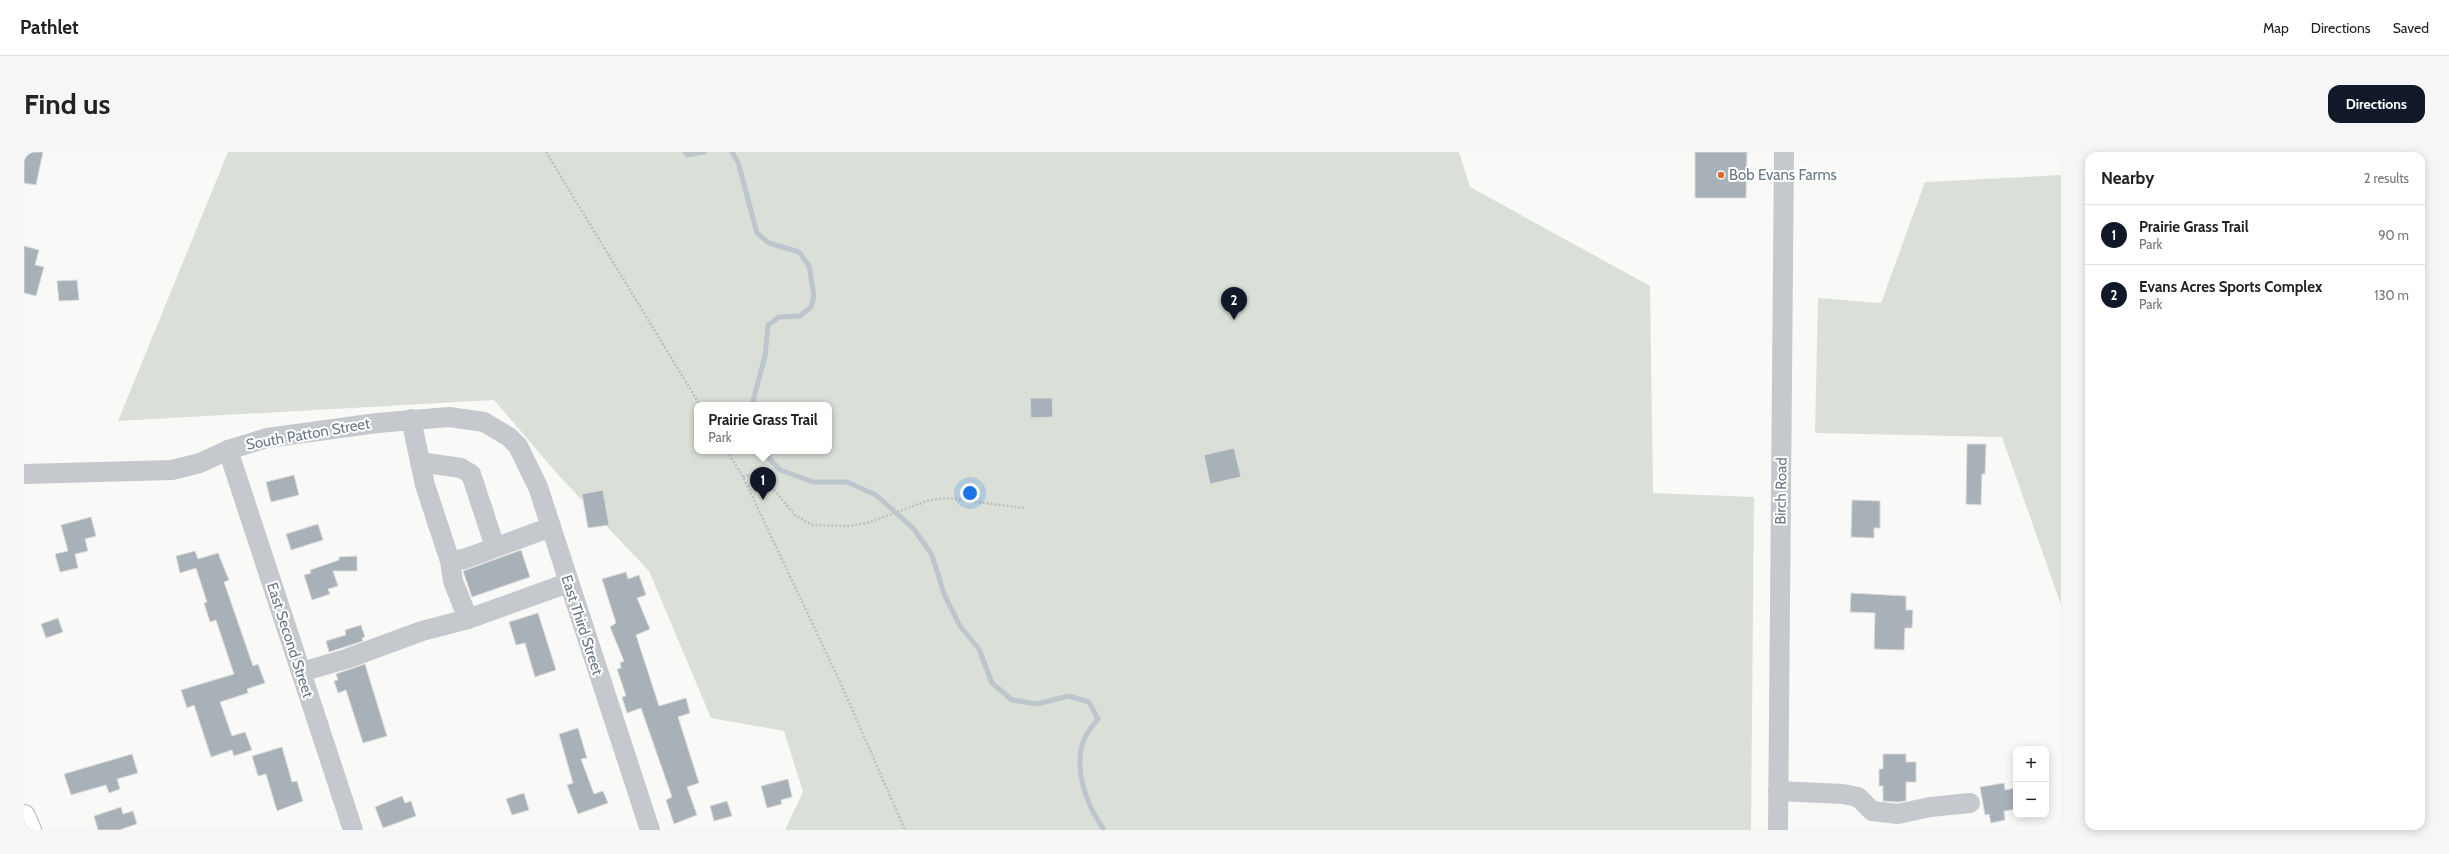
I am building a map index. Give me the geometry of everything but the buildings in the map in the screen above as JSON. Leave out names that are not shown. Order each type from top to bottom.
[{"type":"main road","points":[[24,816],[30,830]]},
{"type":"street","name":"Birch Road","points":[[1778,830],[1784,152]]},
{"type":"street","name":"South Patton Street","points":[[24,474],[172,470],[200,463],[228,450],[267,438],[411,419],[449,417],[468,419],[484,422],[498,429]]},
{"type":"street","points":[[411,419],[424,485],[450,561],[453,581],[468,619]]},
{"type":"street","name":"East Third Street","points":[[498,429],[509,436],[522,453],[538,486],[568,583],[650,830]]},
{"type":"street","name":"East Second Street","points":[[228,450],[353,830]]},
{"type":"street","points":[[420,462],[461,468],[471,474],[495,547]]},
{"type":"street","points":[[450,561],[464,559],[551,527]]},
{"type":"street","points":[[301,672],[346,659],[422,631],[468,619],[568,583]]},
{"type":"street","points":[[1778,791],[1843,794],[1858,797],[1872,811],[1898,814],[1930,807],[1970,803]]},
{"type":"path","points":[[546,152],[698,402]]},
{"type":"path","points":[[729,454],[743,477],[841,684],[905,830]]},
{"type":"path","points":[[743,477],[759,472],[795,515],[812,525],[836,526],[867,523],[930,500],[951,498],[1024,508]]},
{"type":"shaded area","points":[[228,152],[1459,152],[1470,187],[1650,286],[1653,493],[1754,497],[1751,830],[785,830],[803,792],[784,731],[711,718],[649,571],[560,477],[494,400],[118,421]]},
{"type":"shaded area","points":[[2061,175],[2061,605],[2002,437],[1815,433],[1818,298],[1881,303],[1925,182]]},
{"type":"waterway","points":[[685,152],[687,155],[704,152]]},
{"type":"waterway","points":[[732,152],[738,162],[757,233],[769,243],[799,252],[809,266],[814,296],[811,307],[800,316],[779,317],[768,325],[765,356],[753,402]]},
{"type":"waterway","points":[[765,454],[780,470],[814,482],[847,482],[876,495],[914,529],[932,555],[944,594],[960,626],[979,649],[992,683],[1012,700],[1037,704],[1069,696],[1089,702],[1098,719],[1085,737],[1081,749],[1081,773],[1087,797],[1097,820],[1104,830]]},
{"type":"place","name":"Bob Evans Farms","points":[[1721,175]]},
{"type":"place","name":"Evans Acres Sports Complex","points":[[1234,320]]},
{"type":"place","name":"Prairie Grass Trail","points":[[763,500]]}]
